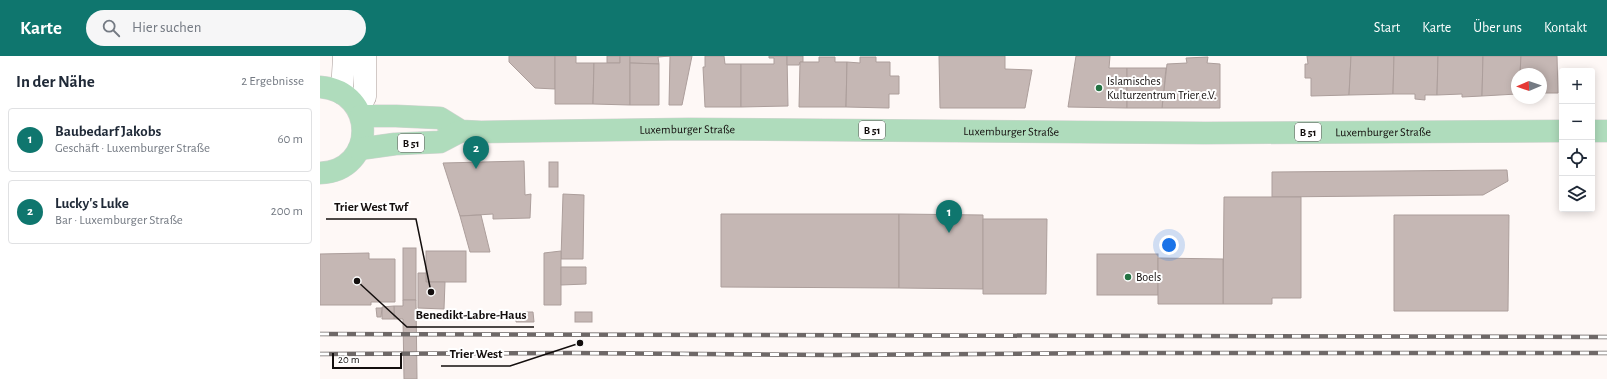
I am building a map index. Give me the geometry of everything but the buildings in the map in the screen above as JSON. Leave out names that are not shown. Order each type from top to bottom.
[{"type":"main road","points":[[320,87],[342,93],[351,100],[359,112],[363,133],[359,149],[355,156],[343,167],[320,173]]},
{"type":"main road","name":"B 51","points":[[359,112],[396,116],[440,118],[461,131]]},
{"type":"main road","name":"Luxemburger Straße","points":[[359,149],[395,144],[440,142],[461,131],[538,132],[689,129],[1198,133],[1559,131]]},
{"type":"main road","points":[[1595,131],[1607,131]]},
{"type":"street","points":[[342,93],[344,56]]},
{"type":"street","points":[[359,112],[365,97],[365,56]]},
{"type":"railway","points":[[320,334],[1607,337]]},
{"type":"railway","points":[[320,354],[572,353],[833,355],[1110,353],[1607,353]]},
{"type":"place","name":"Islamisches Kulturzentrum Trier e.V.","points":[[1099,88]]},
{"type":"place","name":"Lucky's Luke","points":[[476,169]]},
{"type":"place","name":"Baubedarf Jakobs","points":[[949,233]]},
{"type":"place","name":"Boels","points":[[1128,277]]},
{"type":"place","name":"Benedikt-Labre-Haus","points":[[357,281]]},
{"type":"place","name":"Trier West Twf","points":[[431,292]]},
{"type":"place","name":"Trier West","points":[[580,343]]}]
